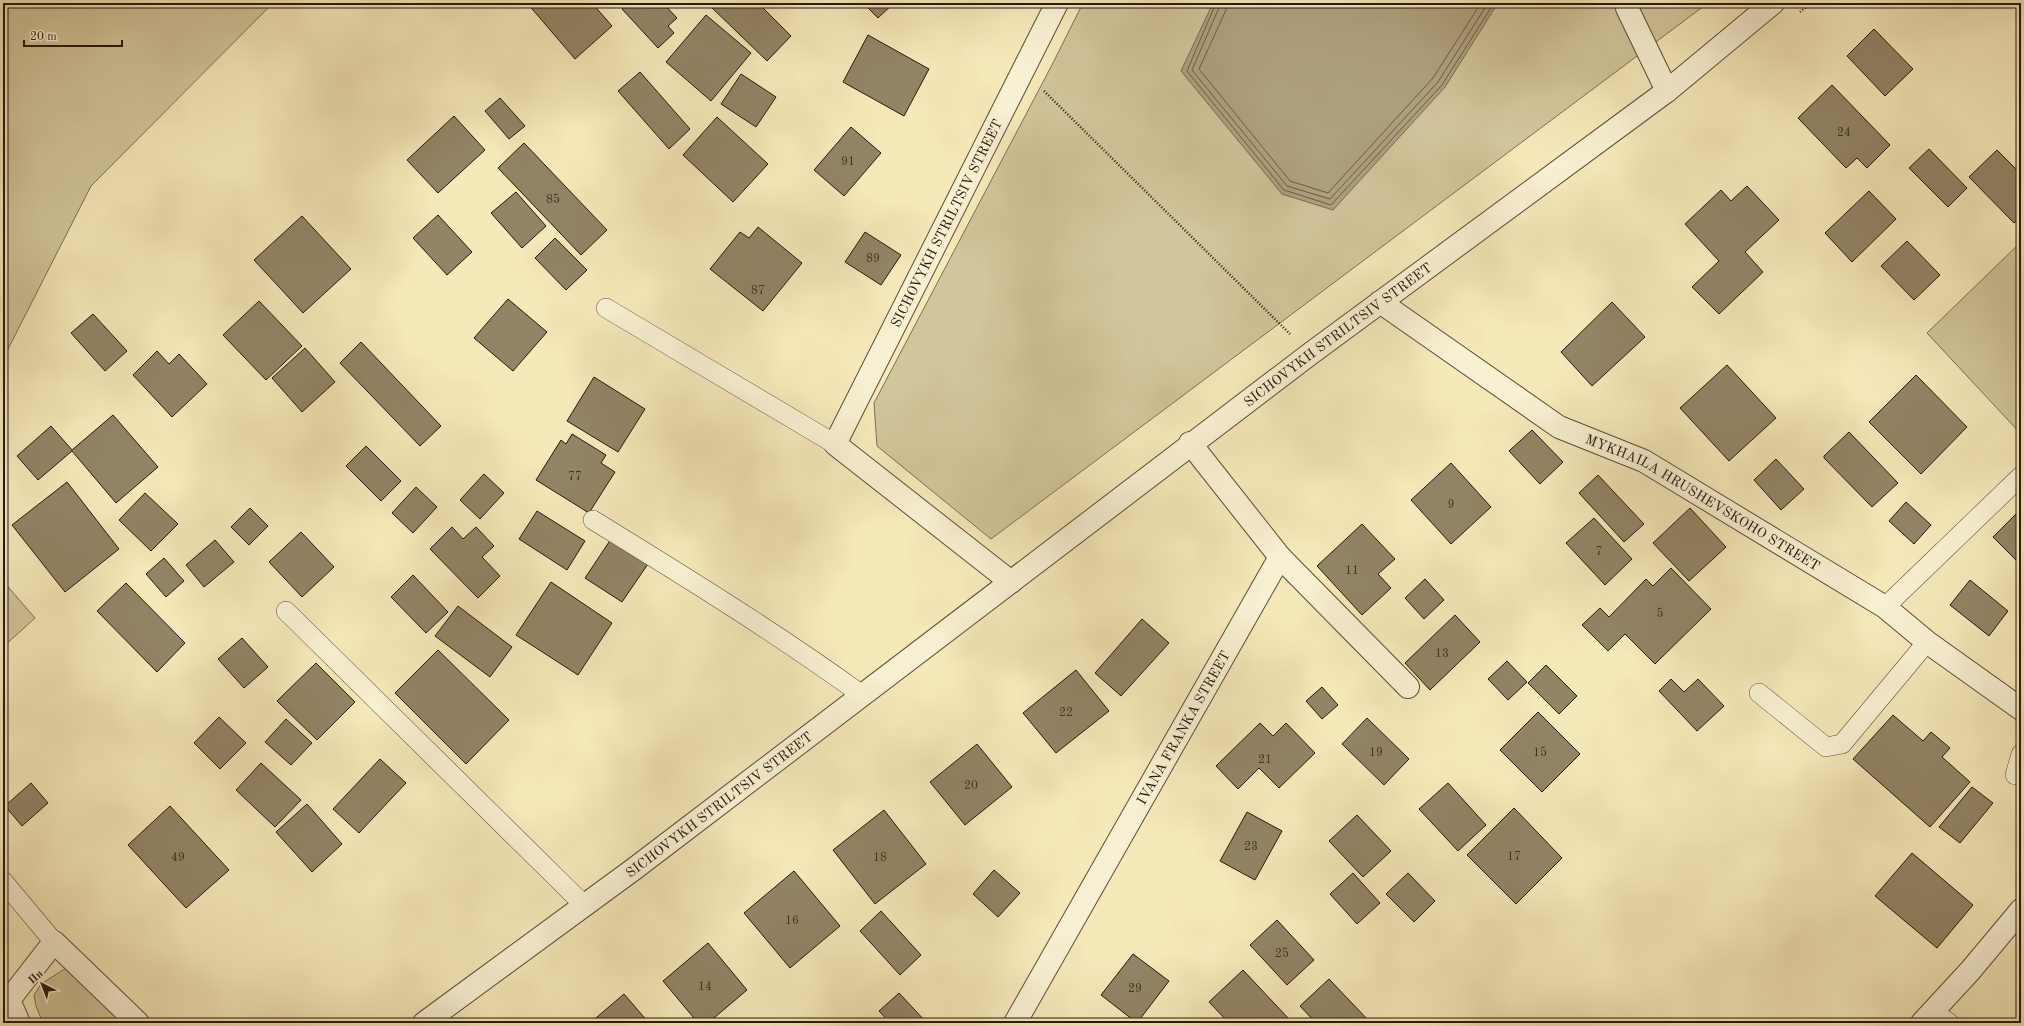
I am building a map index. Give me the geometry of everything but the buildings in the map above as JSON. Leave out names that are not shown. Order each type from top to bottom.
[{"type":"street","name":"SICHOVYKH STRILTSIV STREET","points":[[835,444],[1057,3]]},
{"type":"street","points":[[1626,3],[1666,91]]},
{"type":"street","name":"SICHOVYKH STRILTSIV STREET","points":[[424,1023],[584,905],[862,695],[1190,444],[1666,91],[1773,3]]},
{"type":"street","name":"MYKHAILA HRUSHEVSKOHO STREET","points":[[1380,302],[1559,427],[1644,461],[1885,607],[1927,642],[2021,709]]},
{"type":"street","points":[[835,444],[1011,582]]},
{"type":"street","points":[[1190,444],[1280,557],[1408,687]]},
{"type":"street","name":"IVANA FRANKA STREET","points":[[1015,1023],[1280,557]]},
{"type":"street","points":[[1934,1019],[1970,971],[2021,910]]},
{"type":"street","points":[[19,1023],[6,995],[54,942],[138,1023]]},
{"type":"lane","points":[[606,308],[835,444]]},
{"type":"lane","points":[[1885,607],[2021,476]]},
{"type":"lane","points":[[593,520],[730,604],[794,646],[862,695]]},
{"type":"lane","points":[[286,611],[584,905]]},
{"type":"lane","points":[[1759,693],[1826,747],[1842,744],[1927,642]]},
{"type":"lane","points":[[2015,775],[2021,754]]},
{"type":"lane","points":[[3,881],[54,942]]},
{"type":"path","points":[[1023,70],[1310,354]]},
{"type":"shaded area","points":[[3,3],[273,3],[91,186],[3,359]]},
{"type":"shaded area","points":[[1083,3],[1708,3],[991,539],[877,446],[874,403]]},
{"type":"shaded area","points":[[2021,242],[2021,434],[1927,333]]},
{"type":"shaded area","points":[[3,581],[35,618],[3,647]]},
{"type":"shaded area","points":[[66,968],[126,1023],[43,1023],[36,1006],[34,995],[41,984]]},
{"type":"water","points":[[1213,3],[1498,3],[1445,87],[1333,210],[1282,194],[1181,71]]}]
